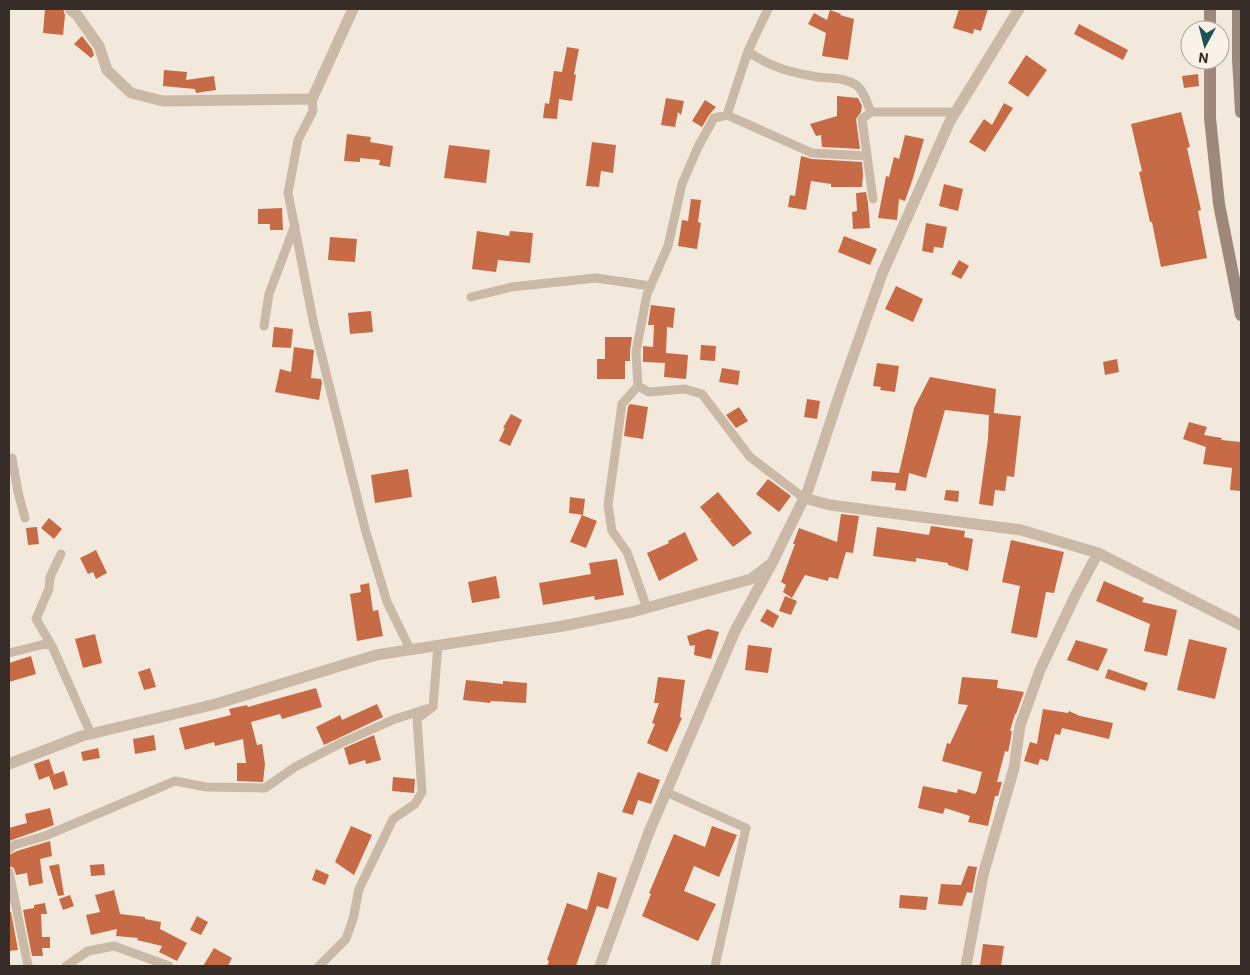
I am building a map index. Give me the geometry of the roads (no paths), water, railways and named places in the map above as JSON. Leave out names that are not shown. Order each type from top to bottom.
[{"type":"main road","points":[[1238,9],[1241,112]]},
{"type":"main road","points":[[1210,70],[1210,118],[1219,204],[1241,315]]},
{"type":"street","points":[[70,9],[77,15],[99,46],[107,70],[132,93],[163,101],[312,99]]},
{"type":"street","points":[[353,9],[312,99],[313,111],[298,140],[288,193],[314,325],[365,529],[387,602],[410,650]]},
{"type":"street","points":[[727,116],[748,52],[768,9]]},
{"type":"street","points":[[600,966],[649,832],[736,631],[804,498],[882,274],[950,121],[1019,9]]},
{"type":"street","points":[[748,52],[759,60],[789,72],[843,79],[857,86],[871,112]]},
{"type":"street","points":[[873,199],[862,119],[871,112],[956,112]]},
{"type":"street","points":[[647,608],[627,552],[612,531],[608,505],[622,404],[638,386],[636,352],[647,294],[668,246],[682,184],[698,147],[714,118],[727,116],[812,153],[867,156]]},
{"type":"street","points":[[264,326],[269,294],[295,225]]},
{"type":"street","points":[[471,297],[511,286],[596,278],[651,286]]},
{"type":"street","points":[[638,386],[649,392],[685,389],[702,394],[750,457],[804,498],[830,505],[1021,530],[1098,553],[1241,625]]},
{"type":"street","points":[[9,459],[12,458],[25,518]]},
{"type":"street","points":[[966,966],[983,875],[1014,768],[1020,726],[1040,670],[1076,594],[1098,553]]},
{"type":"street","points":[[61,554],[50,576],[48,589],[36,619],[52,646],[91,734]]},
{"type":"street","points":[[9,764],[91,734],[216,704],[376,655],[563,626],[647,608],[751,579],[772,563]]},
{"type":"street","points":[[9,653],[45,644],[52,646]]},
{"type":"street","points":[[319,966],[346,939],[353,919],[359,889],[393,819],[415,804],[422,792],[417,719],[433,707],[438,645]]},
{"type":"street","points":[[9,849],[14,845],[45,836],[175,781],[206,787],[265,788],[295,767],[341,743],[395,719],[433,707]]},
{"type":"street","points":[[666,792],[746,828],[715,966]]},
{"type":"street","points":[[9,862],[9,873],[28,966]]},
{"type":"street","points":[[66,966],[88,951],[114,946],[169,966]]}]
